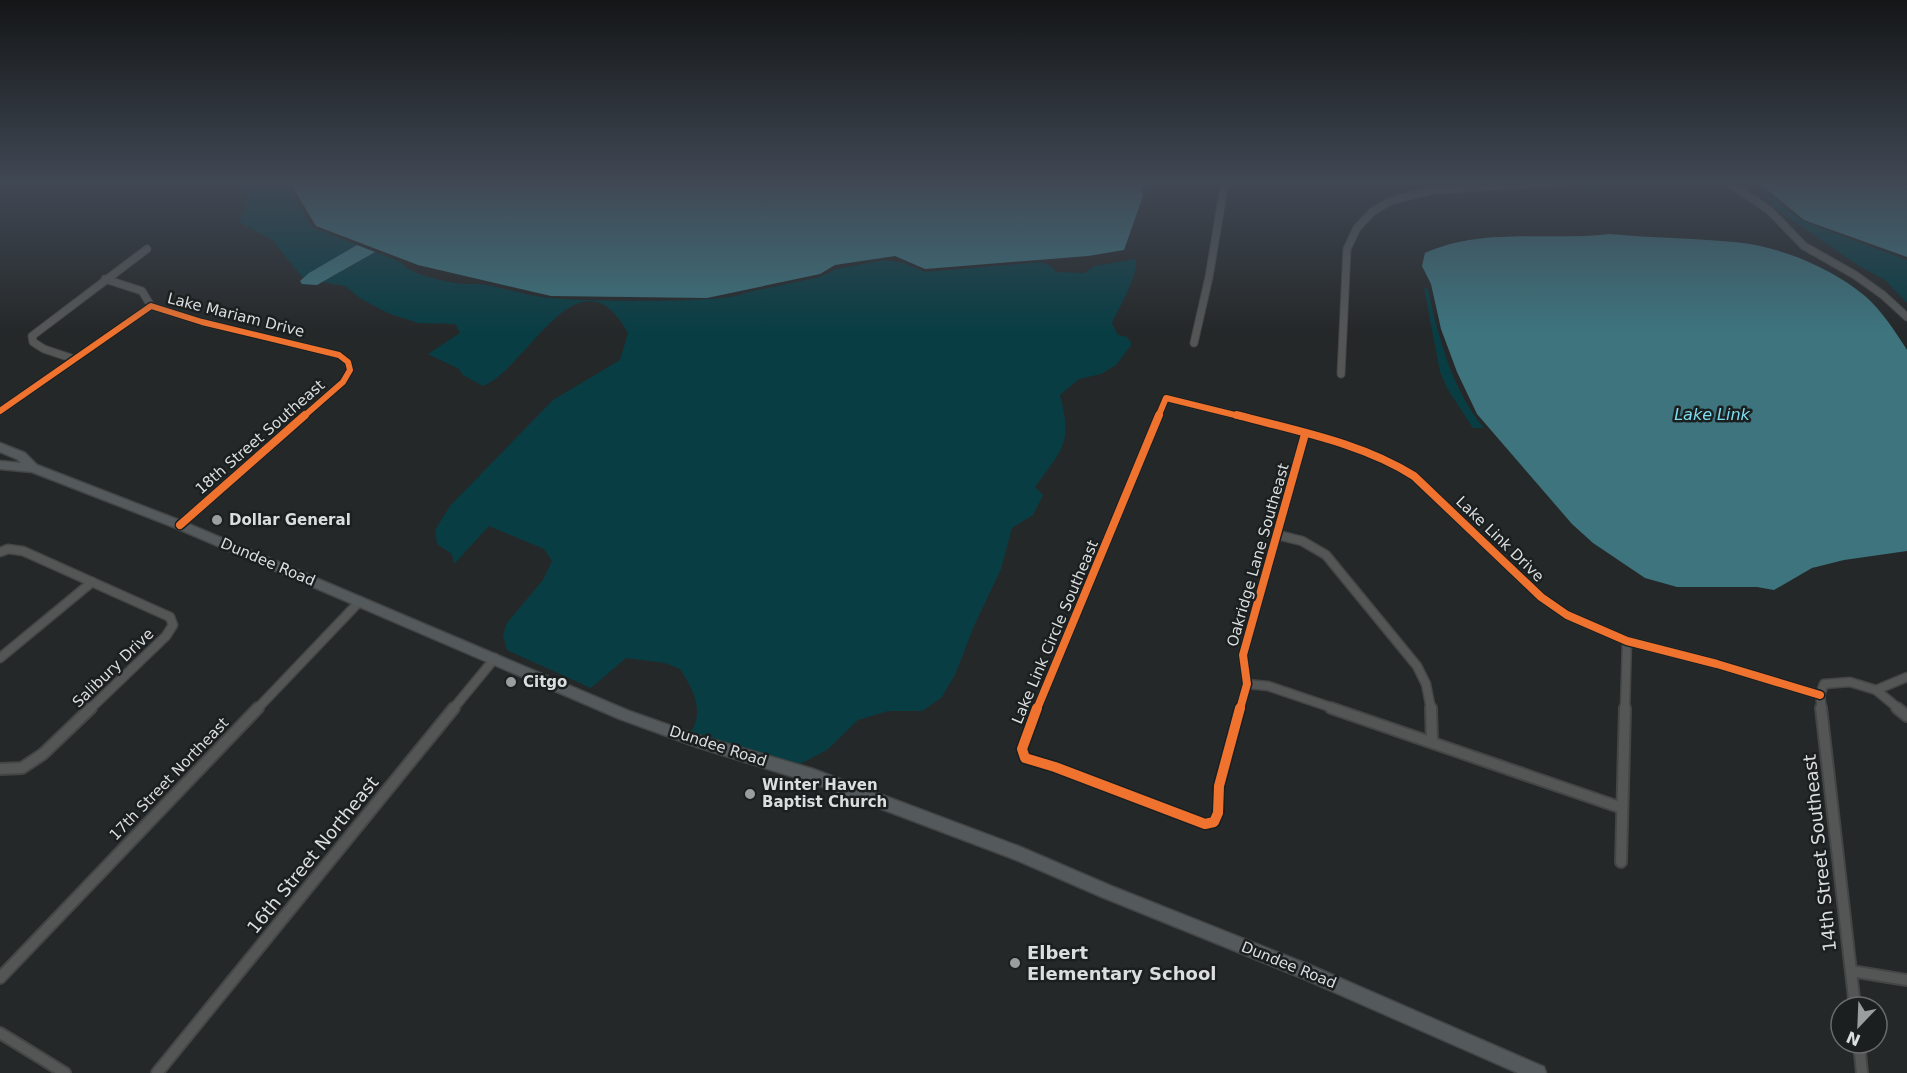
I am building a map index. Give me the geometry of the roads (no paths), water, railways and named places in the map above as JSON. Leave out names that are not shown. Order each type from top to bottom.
[{"type":"main road","name":"Dundee Road","points":[[0,447],[21,456],[33,468]]},
{"type":"main road","name":"Dundee Road","points":[[0,465],[33,468],[180,525],[625,715],[697,741],[813,776],[1018,852],[1107,892],[1306,972],[1538,1073]]},
{"type":"street","points":[[1194,343],[1217,231]]},
{"type":"street","points":[[1341,374],[1347,249],[1354,231]]},
{"type":"street","points":[[1789,231],[1804,246],[1864,282],[1907,317]]},
{"type":"street","points":[[74,359],[38,346],[33,342],[32,336],[147,249]]},
{"type":"street","points":[[105,279],[142,291],[151,306]]},
{"type":"street","name":"Lake Mariam Drive","points":[[0,411],[151,306],[202,322],[339,355],[349,365]]},
{"type":"street","name":"18th Street Southeast","points":[[180,525],[342,382],[350,370],[349,365]]},
{"type":"street","name":"Lake Link Drive","points":[[1166,398],[1177,399],[1372,454],[1414,476],[1541,597],[1567,615],[1626,641],[1716,664],[1820,695]]},
{"type":"street","name":"Lake Link Circle Southeast","points":[[1166,398],[1022,749],[1025,759],[1055,767],[1206,824],[1214,822],[1218,813],[1220,786],[1247,684]]},
{"type":"street","name":"Oakridge Lane Southeast","points":[[1247,684],[1243,655],[1305,434]]},
{"type":"street","points":[[1278,536],[1302,541],[1326,555],[1417,666],[1426,681],[1430,696],[1432,742]]},
{"type":"street","name":"Salibury Drive","points":[[0,552],[9,549],[23,550],[170,617],[173,625],[166,636],[43,754],[22,768],[0,769]]},
{"type":"street","points":[[0,658],[92,582]]},
{"type":"street","name":"17th Street Northeast","points":[[0,978],[360,601]]},
{"type":"street","points":[[1621,862],[1626,641]]},
{"type":"street","name":"16th Street Northeast","points":[[157,1073],[495,658]]},
{"type":"street","points":[[1876,690],[1907,677]]},
{"type":"street","points":[[1820,695],[1824,684],[1836,680],[1856,682],[1876,690],[1907,716]]},
{"type":"street","points":[[1247,684],[1268,686],[1622,808]]},
{"type":"street","name":"14th Street Southeast","points":[[1820,695],[1854,995]]},
{"type":"street","points":[[1851,971],[1907,980]]},
{"type":"street","points":[[0,1033],[65,1073]]},
{"type":"street","points":[[1860,1055],[1862,1073]]},
{"type":"water","points":[[329,231],[1131,231],[1124,250],[1088,256],[925,269],[895,256],[835,265],[820,274],[707,298],[551,296],[418,265]]},
{"type":"water","points":[[1835,231],[1907,231],[1907,257]]},
{"type":"water","name":"Lake Link","points":[[1610,234],[1734,242],[1769,248],[1820,267],[1865,296],[1877,308],[1907,350],[1907,551],[1844,560],[1812,568],[1774,590],[1757,587],[1677,587],[1645,578],[1593,543],[1572,524],[1477,414],[1457,372],[1441,329],[1431,284],[1422,266],[1425,253],[1469,240],[1492,237]]},
{"type":"water","points":[[357,245],[375,252],[317,285],[302,284],[300,281],[309,273]]},
{"type":"place","name":"Dollar General","points":[[217,520]]},
{"type":"place","name":"Citgo","points":[[511,682]]},
{"type":"place","name":"Winter Haven Baptist Church","points":[[750,794]]},
{"type":"place","name":"Elbert Elementary School","points":[[1015,963]]}]
